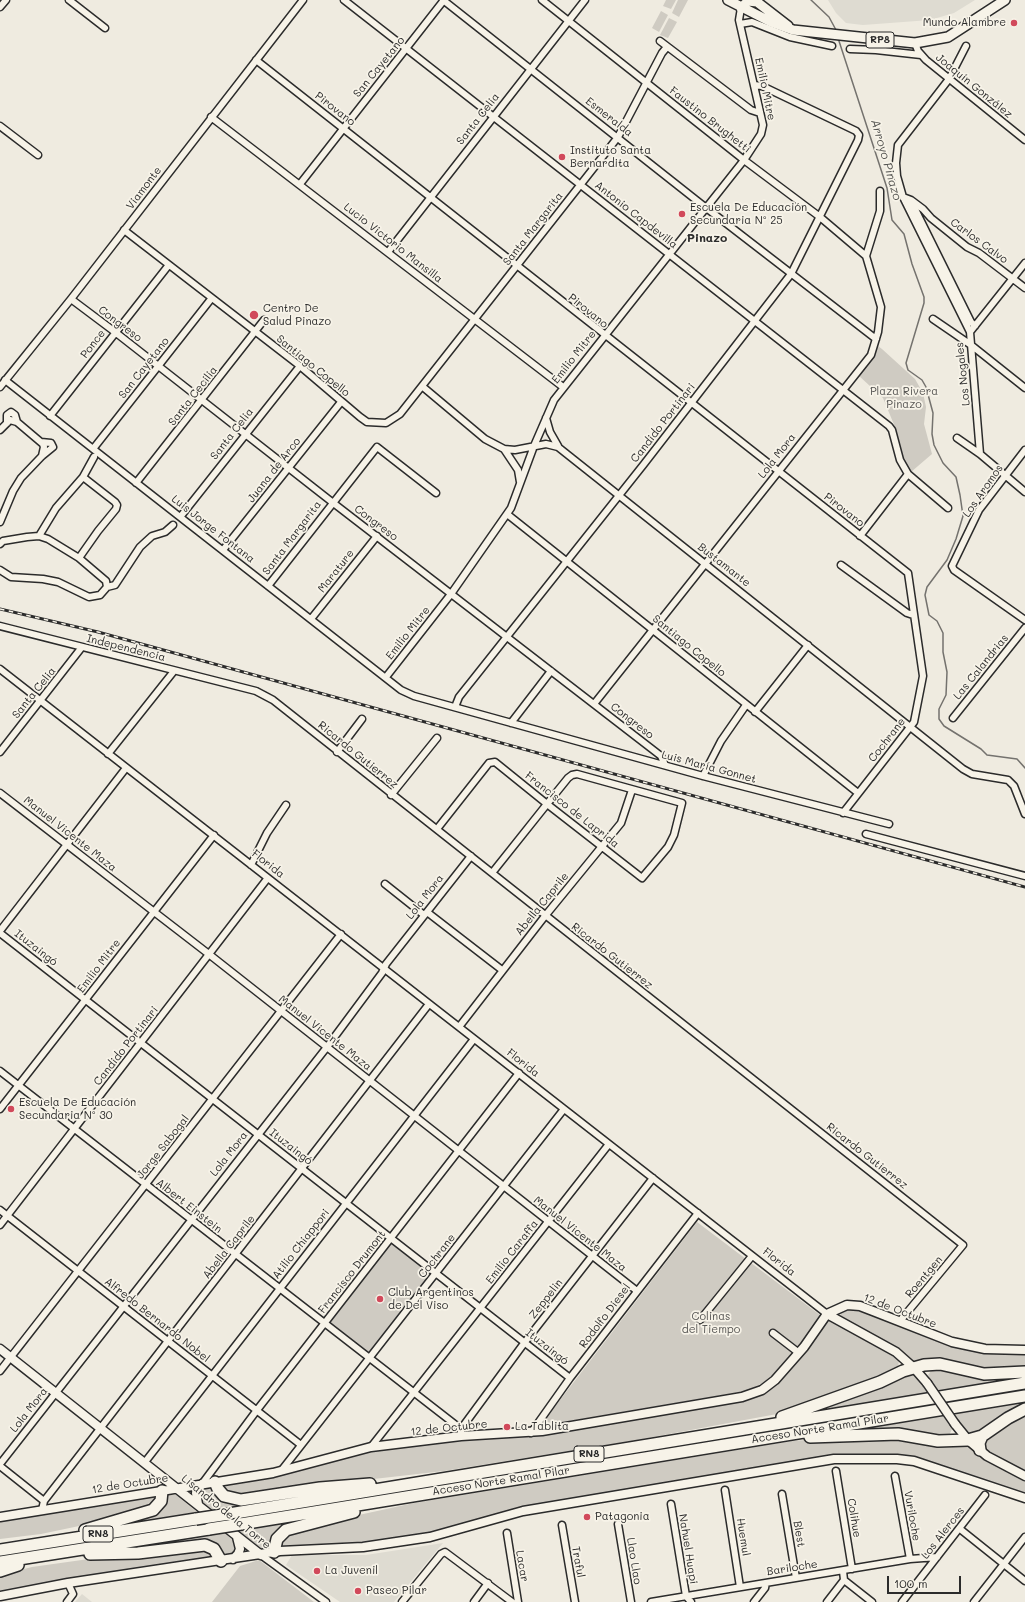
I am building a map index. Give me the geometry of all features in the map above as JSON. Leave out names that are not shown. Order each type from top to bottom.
[{"type":"highway","points":[[753,1427],[880,1382],[903,1371],[914,1368],[940,1364],[984,1374],[1025,1372]]},
{"type":"highway","name":"Acceso Norte Ramal Pilar","points":[[0,1550],[229,1514],[1025,1383]]},
{"type":"highway","name":"Acceso Norte Ramal Pilar","points":[[0,1562],[209,1530],[1025,1396]]},
{"type":"highway","points":[[756,1440],[898,1434],[938,1441],[968,1440],[982,1436],[1008,1418],[1025,1410]]},
{"type":"highway","points":[[980,1450],[979,1443],[982,1436]]},
{"type":"highway","points":[[216,1482],[218,1489],[224,1496],[241,1500],[349,1485],[425,1481]]},
{"type":"highway","points":[[0,1546],[30,1545],[150,1511],[160,1504],[162,1491]]},
{"type":"highway","points":[[274,1552],[279,1536],[294,1527],[434,1492]]},
{"type":"highway","points":[[0,1571],[54,1554],[138,1553],[205,1545],[216,1550],[221,1561]]},
{"type":"main road","points":[[728,0],[741,8]]},
{"type":"main road","name":"RP8","points":[[741,8],[748,1],[757,2],[793,30],[915,43],[948,37],[1005,0]]},
{"type":"street","points":[[0,7],[5,0]]},
{"type":"street","points":[[68,0],[105,28]]},
{"type":"street","name":"Viamonte","points":[[0,387],[303,0]]},
{"type":"street","name":"Antonio Capdevilla","points":[[344,0],[843,390],[892,430],[900,460],[908,474],[948,508]]},
{"type":"street","name":"San Cayetano","points":[[300,184],[343,127],[444,0]]},
{"type":"street","name":"Esmeralda","points":[[444,0],[791,274],[876,339]]},
{"type":"street","name":"Faustino Brughetti","points":[[542,0],[744,160],[820,217],[866,256]]},
{"type":"street","name":"Santa Celia","points":[[388,252],[585,0]]},
{"type":"street","name":"Emilio Mitre","points":[[386,677],[451,594],[507,514],[554,400],[668,253],[744,160],[761,134],[763,124],[740,24],[739,15],[741,8]]},
{"type":"street","points":[[740,24],[752,22],[790,37],[832,46]]},
{"type":"street","points":[[660,41],[751,110],[760,113]]},
{"type":"street","name":"Joaquín González","points":[[915,43],[921,55],[1025,140]]},
{"type":"street","points":[[966,46],[949,79],[898,145],[896,155],[897,176],[903,197],[970,332]]},
{"type":"street","name":"Santa Margarita","points":[[400,414],[618,137],[662,53],[667,47]]},
{"type":"street","points":[[850,50],[876,50],[921,55]]},
{"type":"street","name":"Pirovano","points":[[256,60],[343,127],[604,336],[909,575]]},
{"type":"street","name":"Candido Portinari","points":[[455,707],[459,698],[756,322],[791,274],[820,217],[859,135],[856,131],[807,107],[762,86],[754,85]]},
{"type":"street","name":"Lucio Victorio Mansilla","points":[[211,117],[300,184],[563,388]]},
{"type":"street","points":[[0,126],[38,155]]},
{"type":"street","points":[[866,256],[880,211],[880,191]]},
{"type":"street","name":"Carlos Calvo","points":[[903,197],[911,200],[967,247],[979,252],[1025,288]]},
{"type":"street","points":[[911,200],[974,326]]},
{"type":"street","name":"Santiago Copello","points":[[124,230],[168,266],[300,366],[340,402],[367,422],[386,423],[400,414]]},
{"type":"street","name":"Lola Mora","points":[[594,704],[871,355],[876,339],[881,307],[866,256]]},
{"type":"street","name":"Los Nogales","points":[[980,454],[970,332],[1025,263]]},
{"type":"street","name":"Ponce","points":[[50,416],[168,266]]},
{"type":"street","name":"Congreso","points":[[70,299],[115,332],[244,434],[661,756],[665,765]]},
{"type":"street","name":"San Cayetano","points":[[92,449],[211,299]]},
{"type":"street","points":[[932,319],[971,345],[1025,388]]},
{"type":"street","name":"Santa Cecilia","points":[[136,483],[264,320]]},
{"type":"street","name":"Santa Celia","points":[[181,516],[244,434],[300,366]]},
{"type":"street","name":"Luis Jorge Fontana","points":[[5,380],[408,694]]},
{"type":"street","points":[[422,387],[485,439],[504,449],[515,450],[551,444],[558,447]]},
{"type":"street","name":"Juana de Arco","points":[[224,550],[340,402]]},
{"type":"street","points":[[546,417],[550,432],[558,447]]},
{"type":"street","points":[[0,430],[10,420],[16,422],[41,442],[44,447],[42,456]]},
{"type":"street","points":[[957,438],[980,454],[1025,492]]},
{"type":"street","points":[[0,522],[13,491],[42,456],[53,447],[51,443],[41,442]]},
{"type":"street","name":"Santa Margarita","points":[[268,586],[332,502],[377,447],[436,493]]},
{"type":"street","name":"Bustamante","points":[[558,447],[967,771],[981,776],[1008,780],[1014,786],[1025,814]]},
{"type":"street","points":[[504,449],[518,470],[520,482]]},
{"type":"street","name":"Los Aromos","points":[[1025,450],[974,519],[952,568],[1025,620]]},
{"type":"street","points":[[39,536],[56,508],[83,477],[94,457]]},
{"type":"street","points":[[860,536],[908,474]]},
{"type":"street","points":[[79,558],[117,506],[115,502],[83,477]]},
{"type":"street","name":"Santiago Copello","points":[[507,514],[566,563],[858,793]]},
{"type":"street","points":[[0,570],[11,577],[43,579],[58,582],[89,597],[100,595],[107,588],[115,585],[140,547],[152,536],[165,532],[173,525]]},
{"type":"street","points":[[1,540],[39,536],[55,542],[79,558],[106,580],[107,588]]},
{"type":"street","name":"Marature","points":[[311,619],[377,536]]},
{"type":"street","points":[[841,565],[907,613],[913,615]]},
{"type":"street","name":"Cochrane","points":[[843,813],[912,727],[914,722],[923,681],[913,615],[909,575]]},
{"type":"street","name":"Independencia","points":[[0,626],[246,689]]},
{"type":"street","name":"Las Calandrias","points":[[953,718],[1025,628]]},
{"type":"street","points":[[755,712],[808,645]]},
{"type":"street","name":"Santa Celia","points":[[0,752],[82,647]]},
{"type":"street","name":"Florida","points":[[0,669],[214,835],[267,879],[342,934],[429,1004],[827,1314],[890,1348],[914,1368],[927,1383],[955,1424],[968,1440],[980,1450],[1025,1476]]},
{"type":"street","points":[[108,754],[174,671]]},
{"type":"street","points":[[511,723],[551,671]]},
{"type":"street","name":"Ricardo Gutierrez","points":[[246,689],[256,691],[273,700],[391,795],[437,829],[545,916],[963,1245]]},
{"type":"street","name":"Luis María Gonnet","points":[[408,694],[703,776],[889,824]]},
{"type":"street","points":[[703,776],[721,741],[746,705]]},
{"type":"street","points":[[337,752],[362,719]]},
{"type":"street","points":[[391,795],[437,738]]},
{"type":"street","name":"Francisco de Laprida","points":[[437,829],[489,763],[496,762],[642,878],[668,847],[674,835],[682,803],[632,790]]},
{"type":"street","points":[[0,932],[126,768]]},
{"type":"street","points":[[492,873],[572,775],[577,774],[632,790]]},
{"type":"street","name":"Abella Caprile","points":[[459,1026],[545,916],[621,823],[632,790]]},
{"type":"street","name":"Manuel Vicente Maza","points":[[0,793],[152,912],[210,955],[637,1291]]},
{"type":"street","points":[[251,865],[267,833],[286,805]]},
{"type":"street","points":[[866,834],[1025,876]]},
{"type":"street","name":"Emilio Mitre","points":[[0,1109],[152,912],[214,835]]},
{"type":"street","name":"Lola Mora","points":[[0,1465],[257,1133],[327,1047],[382,973],[384,968],[471,856]]},
{"type":"street","name":"Candido Portinari","points":[[0,1225],[210,955],[267,879]]},
{"type":"street","points":[[385,884],[502,970]]},
{"type":"street","name":"Ituzaingó","points":[[0,932],[570,1378]]},
{"type":"street","name":"Jorge Sabogal","points":[[0,1371],[342,934]]},
{"type":"street","name":"Abella Caprile","points":[[44,1501],[429,1004]]},
{"type":"street","name":"Atilio Chiappori","points":[[145,1462],[474,1039]]},
{"type":"street","name":"Albert Einstein","points":[[0,1071],[461,1432]]},
{"type":"street","name":"Francisco Drumont","points":[[202,1484],[257,1410],[519,1073]]},
{"type":"street","name":"Cochrane","points":[[281,1471],[564,1109]]},
{"type":"street","name":"Emilio Caraffa","points":[[371,1447],[609,1144]]},
{"type":"street","name":"Zeppelin","points":[[461,1432],[525,1342],[653,1178]]},
{"type":"street","name":"Alfredo Bernardo Nobel","points":[[0,1210],[301,1445]]},
{"type":"street","name":"Rodolfo Diesel","points":[[531,1433],[570,1378],[698,1213]]},
{"type":"street","name":"Roentgen","points":[[900,1321],[963,1245]]},
{"type":"street","points":[[700,1320],[752,1256]]},
{"type":"street","name":"12 de Octubre","points":[[0,1517],[281,1471],[371,1447],[461,1432],[531,1433],[749,1395],[762,1390],[775,1380],[799,1353],[827,1314],[836,1308],[852,1305],[900,1321],[952,1342],[985,1349],[1025,1350]]},
{"type":"street","points":[[773,1333],[799,1353]]},
{"type":"street","name":"Lisandro de la Torre","points":[[0,1349],[178,1488],[237,1537],[326,1602]]},
{"type":"street","points":[[0,1596],[68,1583],[274,1552],[363,1547],[430,1537],[523,1511],[834,1459],[897,1459],[914,1461],[1025,1498]]},
{"type":"street","points":[[0,1465],[44,1501],[42,1510]]},
{"type":"street","name":"Colihue","points":[[836,1471],[852,1569]]},
{"type":"street","name":"Vuriloche","points":[[895,1476],[910,1559]]},
{"type":"street","points":[[198,1504],[196,1493],[202,1484]]},
{"type":"street","name":"Huemul","points":[[725,1490],[740,1587]]},
{"type":"street","name":"Blest","points":[[782,1494],[796,1578]]},
{"type":"street","name":"Los Alerces","points":[[902,1602],[985,1496]]},
{"type":"street","name":"Nahuel Huapi","points":[[671,1504],[682,1598]]},
{"type":"street","name":"Llao Llao","points":[[618,1524],[631,1602]]},
{"type":"street","name":"Traful","points":[[562,1525],[575,1602]]},
{"type":"street","points":[[960,1529],[1025,1581]]},
{"type":"street","name":"Lacar","points":[[506,1533],[518,1602]]},
{"type":"street","points":[[233,1559],[238,1554],[240,1549],[237,1537]]},
{"type":"street","points":[[974,1602],[1025,1537]]},
{"type":"street","points":[[402,1602],[441,1554],[445,1552],[512,1602]]},
{"type":"street","name":"Bariloche","points":[[651,1602],[910,1559],[937,1557]]},
{"type":"street","points":[[827,1602],[844,1580],[843,1570]]},
{"type":"street","points":[[844,1580],[872,1602]]},
{"type":"street","points":[[67,1602],[73,1594],[68,1583]]},
{"type":"street","points":[[754,1602],[765,1588],[766,1583]]},
{"type":"street","points":[[474,1602],[488,1584]]},
{"type":"street","points":[[682,1598],[691,1602]]},
{"type":"shaded area","points":[[828,0],[975,0],[954,13],[930,20],[863,25],[846,23],[836,13]]},
{"type":"shaded area","name":"Paseo Pilar","points":[[443,1543],[394,1602],[340,1602],[286,1565],[292,1555],[366,1555]]},
{"type":"shaded area","points":[[82,1594],[92,1602],[75,1602]]},
{"type":"green space","points":[[666,0],[676,0],[671,9],[663,6]]},
{"type":"green space","points":[[678,0],[688,0],[679,17],[672,13]]},
{"type":"green space","points":[[661,11],[668,15],[659,32],[652,28]]},
{"type":"green space","points":[[669,18],[677,22],[668,38],[660,35]]},
{"type":"green space","name":"Plaza Rivera Pinazo","points":[[878,346],[915,379],[923,393],[926,407],[924,424],[932,454],[911,472],[904,462],[895,427],[883,398],[858,375],[873,357]]},
{"type":"green space","name":"Colinas del Tiempo","points":[[697,1222],[820,1315],[802,1343],[777,1372],[765,1382],[746,1391],[540,1426]]},
{"type":"green space","name":"Club Argentinos de Del Viso","points":[[392,1242],[433,1274],[368,1355],[327,1323]]},
{"type":"green space","points":[[843,1309],[859,1309],[949,1344],[1025,1353],[1025,1369],[1002,1372],[913,1361],[891,1345],[841,1318],[840,1312]]},
{"type":"green space","points":[[826,1321],[832,1321],[896,1355],[899,1360],[898,1368],[805,1407],[777,1414],[637,1440],[444,1471],[312,1486],[235,1497],[221,1488],[223,1484],[360,1451],[605,1424],[741,1400],[761,1393]]},
{"type":"green space","points":[[933,1368],[1025,1377],[805,1413],[896,1378],[911,1374],[916,1376],[924,1387],[933,1385],[928,1375]]},
{"type":"green space","points":[[1025,1401],[1025,1407],[986,1429],[970,1434],[965,1432],[957,1420],[948,1422],[952,1429],[948,1438],[852,1431]]},
{"type":"green space","points":[[1025,1413],[1025,1472],[984,1449],[982,1441]]},
{"type":"green space","points":[[866,1436],[968,1446],[1025,1480],[1025,1495],[915,1458],[901,1455],[855,1455],[543,1506],[448,1531],[379,1542],[284,1547],[280,1545],[280,1537],[345,1518],[414,1503],[792,1441]]},
{"type":"green space","points":[[205,1488],[258,1502],[222,1509],[245,1528],[327,1515],[277,1534],[268,1547],[259,1549],[201,1502],[200,1492]]},
{"type":"green space","points":[[151,1495],[155,1498],[155,1504],[103,1521],[41,1534],[0,1539],[0,1521],[108,1505]]},
{"type":"green space","points":[[169,1495],[176,1495],[197,1512],[110,1526],[163,1502]]},
{"type":"green space","points":[[223,1532],[235,1542],[236,1546],[234,1552],[230,1555],[217,1548],[120,1550]]},
{"type":"green space","points":[[207,1547],[214,1558],[77,1578],[0,1592],[0,1575],[32,1567],[96,1558]]},
{"type":"green space","points":[[259,1560],[314,1602],[212,1602],[240,1566]]},
{"type":"waterway","name":"Arroyo Pinazo","points":[[811,0],[829,17],[836,30]]},
{"type":"waterway","name":"Arroyo Pinazo","points":[[838,38],[887,188],[892,220],[904,234],[912,264],[924,297],[924,303],[906,363],[908,370],[922,380],[926,387],[933,413],[932,434],[934,445],[943,463],[956,477],[960,495],[963,516],[956,539],[947,560],[927,587],[925,595],[929,615],[937,621],[943,633],[943,652],[947,672],[946,695],[939,709],[939,719],[944,726],[981,749],[987,755],[1017,759],[1025,768]]},
{"type":"railway","points":[[0,609],[98,632],[1025,887]]},
{"type":"place","name":"Mundo Alambre","points":[[1014,23]]},
{"type":"place","name":"Instituto Santa Bernardita","points":[[562,157]]},
{"type":"place","name":"Escuela De Educación Secundaria Nº 25","points":[[682,214]]},
{"type":"place","name":"Centro De Salud Pinazo","points":[[254,315]]},
{"type":"place","name":"Escuela De Educación Secundaria Nº 30","points":[[11,1109]]},
{"type":"place","name":"Club Argentinos de Del Viso","points":[[380,1299]]},
{"type":"place","name":"La Tablita","points":[[507,1427]]},
{"type":"place","name":"Patagonia","points":[[587,1517]]},
{"type":"place","name":"La Juvenil","points":[[317,1571]]},
{"type":"place","name":"Paseo Pilar","points":[[358,1591]]},
{"type":"district","name":"Pinazo","points":[[707,238]]}]
